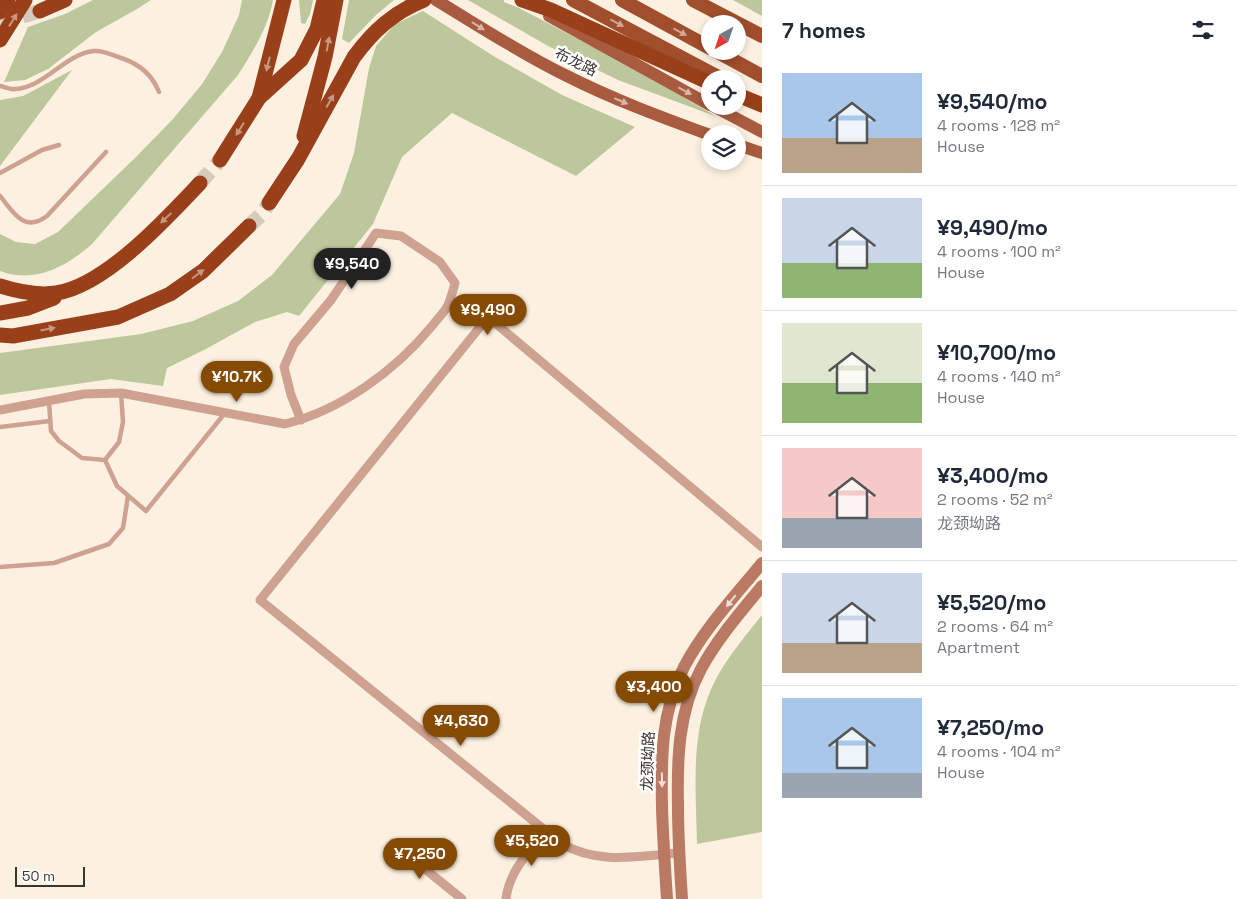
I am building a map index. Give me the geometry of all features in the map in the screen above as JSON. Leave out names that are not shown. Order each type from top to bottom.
[{"type":"highway","points":[[0,12],[8,0]]},
{"type":"highway","points":[[0,40],[25,0]]},
{"type":"highway","points":[[40,11],[65,0]]},
{"type":"highway","points":[[259,98],[284,0]]},
{"type":"highway","points":[[220,160],[259,98],[301,60],[317,29],[324,0]]},
{"type":"highway","points":[[298,159],[325,57],[336,0]]},
{"type":"highway","points":[[269,203],[298,159],[354,57],[371,36],[392,16],[424,0]]},
{"type":"highway","points":[[521,0],[551,10],[701,79]]},
{"type":"highway","points":[[574,0],[705,70]]},
{"type":"highway","points":[[622,0],[701,43]]},
{"type":"highway","points":[[693,0],[762,36]]},
{"type":"highway","points":[[733,60],[762,76]]},
{"type":"highway","points":[[746,91],[762,100]]},
{"type":"highway","points":[[746,98],[762,105]]},
{"type":"highway","points":[[0,314],[46,302],[76,288],[116,264],[177,208],[200,183]]},
{"type":"highway","points":[[4,336],[118,317],[170,294],[203,271],[250,226]]},
{"type":"highway","points":[[0,286],[19,292],[40,294],[58,293],[76,288]]},
{"type":"main road","name":"布龙路","points":[[436,0],[511,47],[565,76],[620,101],[701,132]]},
{"type":"main road","points":[[521,0],[701,99]]},
{"type":"main road","points":[[731,115],[762,132]]},
{"type":"main road","points":[[746,148],[762,153]]},
{"type":"main road","name":"龙颈坳路","points":[[667,899],[661,759],[664,732],[674,688],[684,666],[700,642],[762,564]]},
{"type":"main road","name":"龙颈坳路","points":[[682,899],[678,853],[677,762],[680,735],[690,692],[711,652],[762,586]]},
{"type":"street","points":[[0,410],[84,394],[121,393],[285,424],[301,420],[335,404],[367,385],[397,362],[424,335],[448,306],[455,283],[440,262],[401,236],[376,233],[331,300],[294,344],[284,367],[291,396],[301,420]]},
{"type":"street","points":[[678,853],[609,858],[589,856],[571,849],[546,832],[260,600],[488,316],[762,547]]},
{"type":"street","points":[[506,899],[512,875],[546,832]]},
{"type":"street","points":[[394,843],[462,899]]},
{"type":"lane","points":[[0,86],[14,90],[32,86],[79,55],[95,51],[128,60],[145,70],[154,80],[159,92]]},
{"type":"lane","points":[[0,173],[42,150],[59,145]]},
{"type":"lane","points":[[0,196],[18,218],[28,224],[39,223],[106,152]]},
{"type":"lane","points":[[105,460],[119,442],[123,422],[121,393]]},
{"type":"lane","points":[[49,401],[51,431],[59,441],[82,458],[105,460]]},
{"type":"lane","points":[[105,460],[117,486],[146,512],[225,413]]},
{"type":"lane","points":[[0,427],[50,421]]},
{"type":"lane","points":[[0,567],[54,563],[109,544],[123,528],[128,496]]},
{"type":"green space","points":[[93,0],[151,0],[96,32],[48,69],[25,80],[4,82],[28,27],[65,14]]},
{"type":"green space","points":[[242,0],[273,0],[264,30],[244,66],[92,244],[71,260],[49,271],[25,276],[0,271],[0,234],[16,242],[35,244],[58,232],[173,119],[202,84],[222,52],[239,15]]},
{"type":"green space","points":[[299,0],[313,0],[310,14],[305,24],[301,23]]},
{"type":"green space","points":[[349,0],[394,0],[376,15],[349,43],[342,39]]},
{"type":"green space","points":[[468,0],[504,0],[504,2],[641,72],[701,108],[701,111],[618,80],[548,46]]},
{"type":"green space","points":[[733,0],[762,0],[762,16]]},
{"type":"green space","points":[[423,11],[495,57],[562,95],[635,127],[576,176],[452,113],[402,157],[373,224],[299,316],[287,312],[255,322],[167,368],[163,386],[111,379],[0,395],[0,353],[141,334],[193,321],[238,301],[272,275],[340,194],[354,153],[369,68],[376,46],[395,24]]},
{"type":"green space","points":[[72,70],[0,166],[0,100],[23,96]]},
{"type":"green space","points":[[762,615],[762,832],[697,844],[696,759],[702,717],[717,677]]},
{"type":"tunnel","points":[[0,20],[12,19],[40,11]]},
{"type":"tunnel","points":[[200,183],[220,160]]},
{"type":"tunnel","points":[[249,226],[262,214],[269,203]]}]
